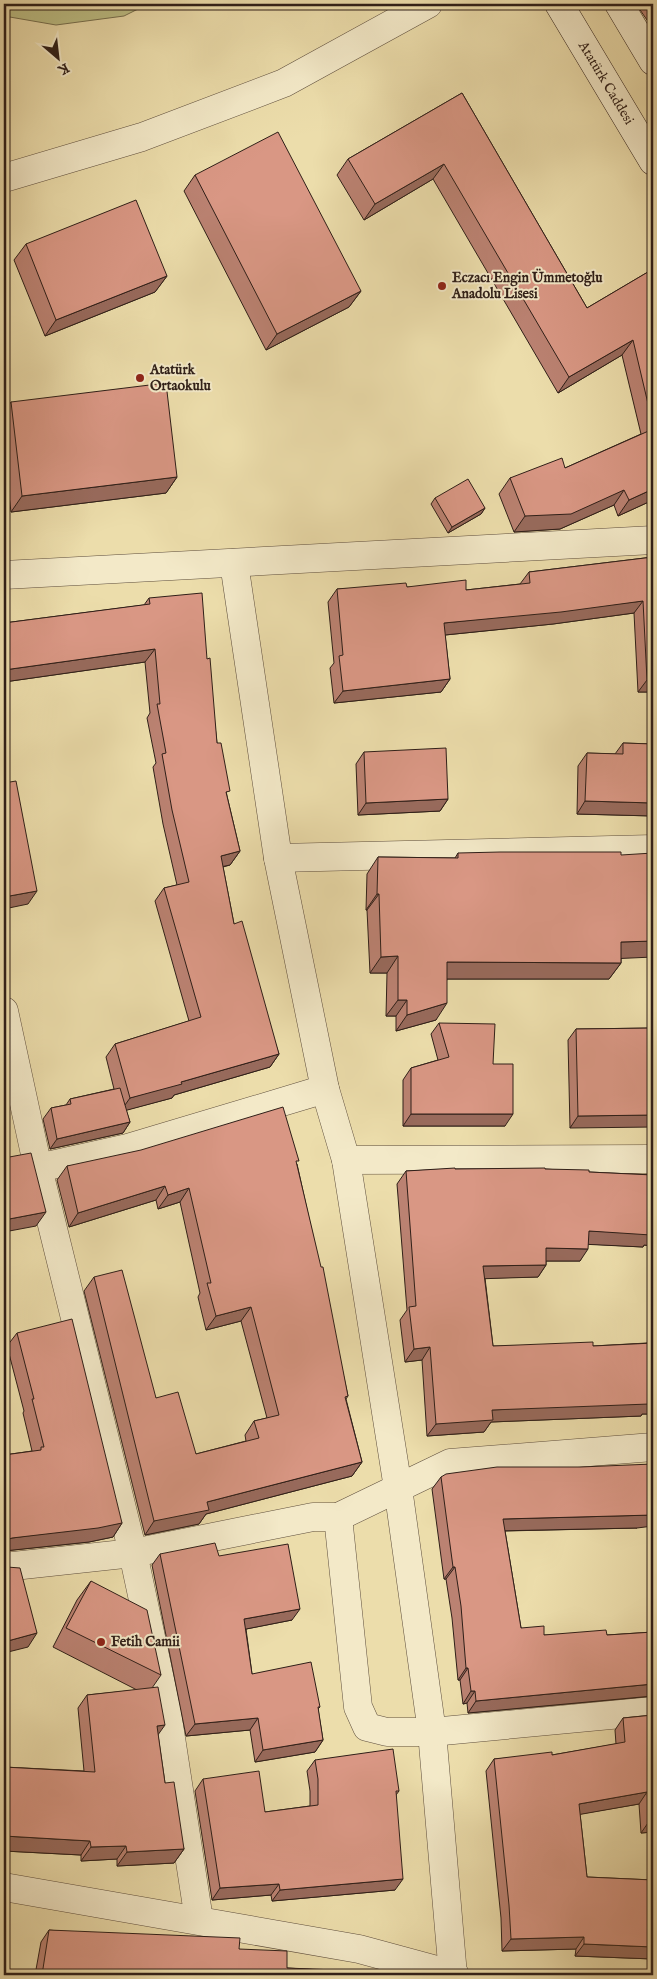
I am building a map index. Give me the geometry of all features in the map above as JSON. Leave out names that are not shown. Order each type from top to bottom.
[{"type":"street","points":[[4,178],[142,137],[284,82],[428,4]]},
{"type":"street","name":"Atatürk Caddesi","points":[[559,4],[653,161]]},
{"type":"street","points":[[619,4],[653,61]]},
{"type":"street","points":[[4,575],[653,540]]},
{"type":"street","points":[[4,1887],[359,1949],[454,1975],[432,1732],[398,1488],[346,1160],[325,1089],[278,858],[234,563]]},
{"type":"street","points":[[4,585],[78,570]]},
{"type":"street","points":[[278,858],[653,849]]},
{"type":"street","points":[[4,1011],[38,1168],[133,1553],[167,1712],[199,1920]]},
{"type":"street","points":[[38,1168],[128,1148],[325,1089]]},
{"type":"street","points":[[346,1160],[653,1159]]},
{"type":"street","points":[[4,1567],[133,1553],[313,1517],[338,1517],[450,1463],[653,1447]]},
{"type":"street","points":[[338,1517],[358,1707],[366,1727],[387,1732],[432,1732],[653,1711]]},
{"type":"green space","points":[[4,4],[148,4],[124,16],[56,25],[4,16]]},
{"type":"building","points":[[462,93],[587,308],[653,269],[653,425],[633,340],[569,377],[444,164],[375,204],[348,159]]},
{"type":"building","points":[[278,132],[361,291],[277,334],[195,175]]},
{"type":"building","points":[[136,200],[167,276],[56,320],[26,244]]},
{"type":"building","points":[[166,383],[177,477],[22,496],[11,402]]},
{"type":"building","points":[[653,429],[653,489],[629,500],[624,490],[571,514],[525,516],[510,478],[562,458],[565,468]]},
{"type":"building","points":[[468,479],[485,508],[452,527],[435,498]]},
{"type":"building","points":[[653,557],[653,680],[647,680],[643,601],[561,612],[444,623],[450,679],[343,691],[339,656],[343,655],[337,589],[406,583],[407,587],[466,580],[466,590],[530,583],[529,572]]},
{"type":"building","points":[[202,593],[207,659],[210,658],[217,743],[221,743],[230,791],[226,792],[240,851],[221,856],[234,924],[242,921],[279,1054],[130,1098],[115,1044],[201,1017],[164,888],[189,882],[172,810],[162,754],[166,753],[157,704],[160,704],[155,649],[4,670],[4,623],[150,604],[149,598]]},
{"type":"building","points":[[623,743],[653,744],[653,803],[585,801],[587,753],[623,754]]},
{"type":"building","points":[[446,748],[448,799],[366,803],[364,752]]},
{"type":"building","points":[[16,781],[37,891],[4,897],[4,783]]},
{"type":"building","points":[[621,852],[621,855],[653,853],[653,941],[621,942],[621,963],[447,962],[447,1003],[407,1015],[407,1000],[398,1000],[398,956],[381,957],[379,894],[377,894],[378,857],[458,858],[458,853]]},
{"type":"building","points":[[439,1023],[495,1024],[493,1064],[513,1064],[513,1114],[411,1114],[411,1068],[449,1057]]},
{"type":"building","points":[[653,1028],[653,1115],[578,1116],[576,1029]]},
{"type":"building","points":[[120,1088],[130,1122],[57,1139],[51,1108],[71,1104],[70,1099]]},
{"type":"building","points":[[283,1107],[299,1161],[296,1161],[321,1267],[323,1267],[348,1396],[345,1397],[362,1462],[207,1502],[209,1510],[154,1521],[94,1277],[122,1270],[156,1398],[178,1392],[196,1454],[259,1438],[254,1421],[279,1415],[251,1307],[216,1316],[207,1283],[211,1283],[189,1188],[168,1195],[165,1186],[78,1213],[67,1166],[141,1150]]},
{"type":"building","points":[[31,1153],[46,1212],[4,1220],[4,1158]]},
{"type":"building","points":[[455,1168],[545,1168],[653,1175],[653,1233],[651,1232],[651,1235],[589,1231],[588,1249],[546,1248],[546,1265],[483,1266],[493,1346],[593,1342],[593,1346],[653,1343],[653,1402],[649,1402],[649,1404],[492,1410],[493,1420],[436,1424],[430,1347],[414,1349],[409,1307],[416,1306],[406,1171]]},
{"type":"building","points":[[72,1319],[122,1523],[98,1528],[12,1538],[4,1541],[4,1455],[41,1450],[41,1447],[44,1447],[17,1333]]},
{"type":"building","points":[[653,1464],[653,1515],[503,1519],[521,1628],[544,1626],[544,1635],[606,1630],[607,1635],[653,1632],[653,1684],[476,1701],[475,1691],[471,1691],[468,1668],[466,1668],[461,1606],[455,1567],[453,1567],[441,1477],[446,1474],[497,1467],[580,1467]]},
{"type":"building","points":[[215,1543],[219,1556],[288,1544],[300,1609],[244,1619],[252,1674],[311,1662],[320,1707],[318,1707],[323,1740],[263,1750],[258,1718],[195,1724],[160,1554]]},
{"type":"building","points":[[4,1565],[20,1568],[37,1633],[4,1642]]},
{"type":"building","points":[[91,1581],[147,1610],[161,1675],[66,1628]]},
{"type":"building","points":[[158,1687],[165,1725],[157,1726],[165,1783],[174,1782],[184,1849],[127,1852],[126,1846],[91,1847],[90,1841],[4,1836],[4,1767],[95,1772],[87,1695]]},
{"type":"building","points":[[653,1715],[653,1820],[650,1820],[647,1792],[579,1804],[587,1877],[653,1880],[653,1947],[584,1944],[584,1937],[511,1939],[494,1759],[552,1752],[552,1755],[625,1742],[623,1718]]},
{"type":"building","points":[[393,1749],[399,1791],[396,1791],[403,1879],[280,1890],[279,1884],[220,1888],[203,1779],[259,1771],[265,1812],[318,1805],[318,1779],[315,1760]]},
{"type":"building","points":[[49,1930],[240,1938],[239,1949],[287,1951],[287,1968],[408,1973],[408,1975],[42,1975]]},
{"type":"place","name":"Eczacı Engin Ümmetoğlu Anadolu Lisesi","points":[[442,286]]},
{"type":"place","name":"Atatürk Ortaokulu","points":[[140,378]]},
{"type":"place","name":"Fetih Camii","points":[[101,1642]]}]
